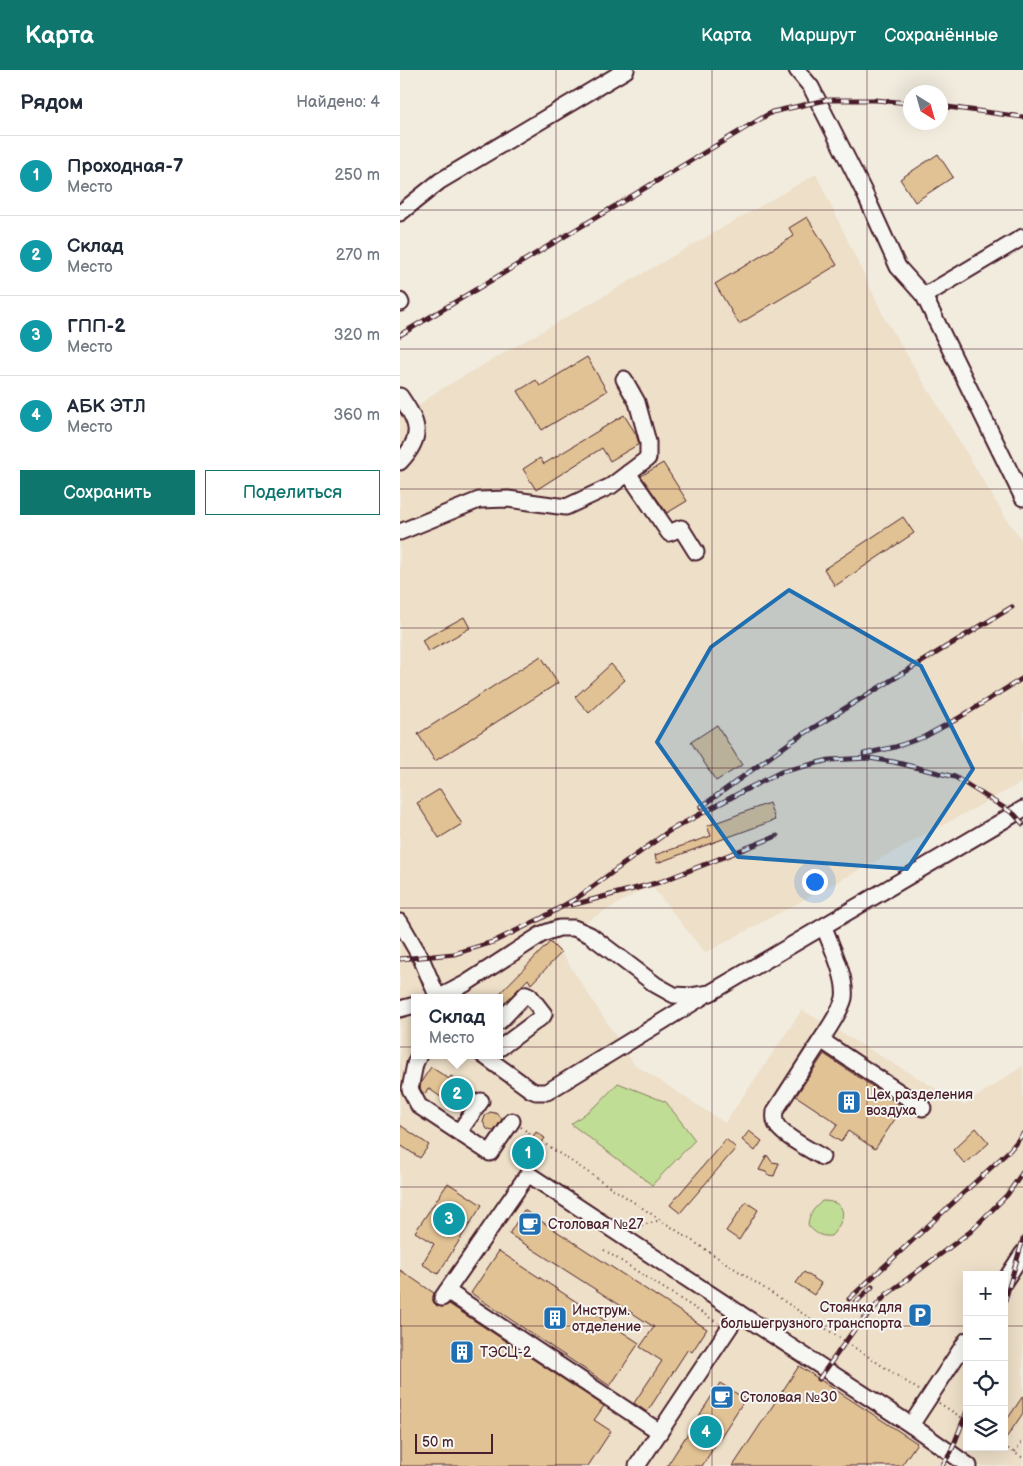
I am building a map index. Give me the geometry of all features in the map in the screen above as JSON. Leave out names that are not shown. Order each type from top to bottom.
[{"type":"street","points":[[400,212],[440,181],[626,70]]},
{"type":"street","points":[[797,70],[815,94],[864,192],[898,267],[924,296],[1023,498]]},
{"type":"street","points":[[924,296],[1023,237]]},
{"type":"street","points":[[400,532],[479,500],[508,499],[566,506],[610,486],[648,458],[648,442],[637,402],[624,379]]},
{"type":"street","points":[[400,396],[412,414],[418,428],[415,440],[408,453],[400,462]]},
{"type":"street","points":[[628,473],[669,532],[681,528],[696,552]]},
{"type":"street","points":[[490,1059],[531,1090],[547,1092],[710,993],[1023,809]]},
{"type":"street","points":[[400,922],[421,958],[436,994]]},
{"type":"street","points":[[822,1157],[786,1134],[777,1126],[774,1118],[775,1111],[822,1040],[844,998],[843,982],[824,927]]},
{"type":"street","points":[[446,994],[465,984],[542,934],[559,928],[574,928],[590,935],[656,986],[674,995],[691,996],[710,993]]},
{"type":"street","points":[[503,1018],[526,994],[530,996],[544,1014],[503,1046]]},
{"type":"street","points":[[822,1040],[923,1108]]},
{"type":"street","points":[[417,1059],[414,1064],[410,1089],[419,1106]]},
{"type":"street","points":[[400,1094],[490,1153],[512,1121]]},
{"type":"street","points":[[459,1132],[482,1100]]},
{"type":"street","points":[[660,1432],[445,1294],[528,1174],[911,1425],[969,1466]]},
{"type":"street","points":[[1008,1276],[1023,1253]]},
{"type":"street","points":[[637,1466],[739,1313]]},
{"type":"street","points":[[911,1425],[963,1346]]},
{"type":"path","points":[[542,1142],[922,1392]]},
{"type":"path","points":[[616,1232],[661,1220]]},
{"type":"path","points":[[604,1250],[728,1329]]},
{"type":"path","points":[[939,1403],[963,1418]]},
{"type":"path","points":[[1015,1452],[1023,1440]]},
{"type":"path","points":[[1008,1448],[1023,1458]]},
{"type":"highlighted area","points":[[789,590],[921,666],[973,769],[907,869],[738,857],[657,742],[711,647]]},
{"type":"shaded area","points":[[816,174],[884,317],[1009,523],[1023,541],[1023,782],[705,953],[651,885],[553,940],[634,1064],[725,1123],[802,1010],[964,1105],[1023,1066],[1023,1466],[400,1466],[400,393],[415,408],[436,392]]},
{"type":"green space","points":[[618,1083],[666,1102],[695,1140],[652,1185],[571,1124],[598,1104]]},
{"type":"green space","points":[[822,1201],[838,1204],[843,1213],[840,1224],[831,1236],[818,1234],[808,1225],[811,1214]]},
{"type":"building","points":[[938,154],[953,177],[915,202],[900,179]]},
{"type":"building","points":[[807,217],[837,265],[739,324],[715,284],[794,236],[789,228]]},
{"type":"building","points":[[587,357],[607,391],[542,430],[518,391],[536,380],[540,386]]},
{"type":"building","points":[[624,415],[636,434],[639,444],[610,461],[602,448],[536,490],[523,469],[540,458],[544,464]]},
{"type":"building","points":[[663,463],[687,501],[667,513],[641,476]]},
{"type":"building","points":[[903,517],[914,533],[835,586],[824,569]]},
{"type":"building","points":[[464,617],[470,628],[428,652],[422,640]]},
{"type":"building","points":[[541,656],[558,683],[435,761],[418,734]]},
{"type":"building","points":[[611,664],[625,680],[589,713],[575,697]]},
{"type":"building","points":[[717,725],[742,765],[716,781],[691,742]]},
{"type":"building","points":[[440,789],[462,824],[439,838],[417,803]]},
{"type":"building","points":[[769,803],[775,820],[657,863],[655,855],[711,836],[707,826]]},
{"type":"building","points":[[550,942],[561,953],[531,984],[528,979],[503,1005],[503,994],[500,993]]},
{"type":"building","name":"Цех разделения воздуха","points":[[824,1054],[903,1107],[875,1149],[848,1131],[841,1142],[830,1135],[838,1124],[796,1096]]},
{"type":"building","points":[[431,1067],[449,1079],[451,1076],[476,1093],[462,1112],[428,1088],[425,1094],[422,1092],[420,1088],[421,1082]]},
{"type":"building","points":[[490,1112],[499,1115],[502,1119],[494,1131],[487,1129],[483,1122],[485,1116]]},
{"type":"building","points":[[400,1125],[429,1145],[420,1158],[400,1145]]},
{"type":"building","points":[[976,1128],[989,1143],[965,1164],[953,1150]]},
{"type":"building","points":[[749,1131],[762,1141],[755,1151],[742,1140]]},
{"type":"building","points":[[536,1132],[545,1138],[526,1165],[521,1168],[515,1163]]},
{"type":"building","points":[[726,1139],[736,1148],[680,1213],[670,1205]]},
{"type":"building","points":[[767,1155],[772,1162],[779,1163],[774,1176],[759,1170]]},
{"type":"building","points":[[448,1183],[482,1205],[438,1274],[422,1264],[434,1244],[415,1232]]},
{"type":"building","points":[[746,1202],[758,1210],[739,1240],[726,1231]]},
{"type":"building","points":[[524,1210],[707,1329],[692,1352],[688,1349],[647,1412],[634,1403],[662,1361],[640,1347],[654,1327],[509,1234]]},
{"type":"building","name":"Инструм. отделение","points":[[499,1251],[639,1343],[610,1386],[471,1293]]},
{"type":"building","name":"ТЭСЦ-2","points":[[400,1270],[434,1293],[433,1302],[437,1306],[442,1307],[449,1304],[604,1406],[594,1420],[611,1431],[588,1466],[400,1466]]},
{"type":"building","points":[[804,1272],[821,1283],[814,1295],[796,1283]]},
{"type":"building","points":[[799,1366],[917,1443],[901,1466],[733,1466]]},
{"type":"building","points":[[720,1383],[745,1399],[702,1466],[667,1466]]},
{"type":"building","points":[[1023,1396],[1023,1413],[1008,1435],[1008,1418]]},
{"type":"railway","points":[[400,335],[772,112],[826,100],[875,100],[903,102]]},
{"type":"railway","points":[[948,107],[1023,117]]},
{"type":"railway","points":[[701,807],[792,741],[1012,607]]},
{"type":"railway","points":[[864,754],[895,747],[924,737],[1023,678]]},
{"type":"railway","points":[[400,959],[454,954],[493,942],[577,898],[669,831],[781,772],[829,760],[869,758],[955,777],[1014,814],[1023,824]]},
{"type":"railway","points":[[572,905],[660,882],[777,836]]},
{"type":"railway","points":[[849,1299],[1010,1150],[1023,1134]]},
{"type":"railway","points":[[819,1379],[854,1330],[886,1295],[970,1232],[1007,1195],[1023,1172]]},
{"type":"railway","points":[[1008,1290],[1023,1239]]},
{"type":"railway","points":[[854,1304],[872,1287]]},
{"type":"railway","points":[[942,1466],[951,1452],[963,1421]]},
{"type":"place","name":"Склад","points":[[457,1094]]},
{"type":"place","name":"Цех разделения воздуха","points":[[849,1102]]},
{"type":"place","name":"Проходная-7","points":[[528,1153]]},
{"type":"place","name":"ГПП-2","points":[[449,1219]]},
{"type":"place","name":"Столовая №27","points":[[530,1224]]},
{"type":"place","name":"Стоянка для большегрузного транспорта","points":[[920,1315]]},
{"type":"place","name":"Инструм. отделение","points":[[555,1318]]},
{"type":"place","name":"ТЭСЦ-2","points":[[462,1352]]},
{"type":"place","name":"Столовая №30","points":[[722,1397]]},
{"type":"place","name":"АБК ЭТЛ","points":[[706,1432]]}]
